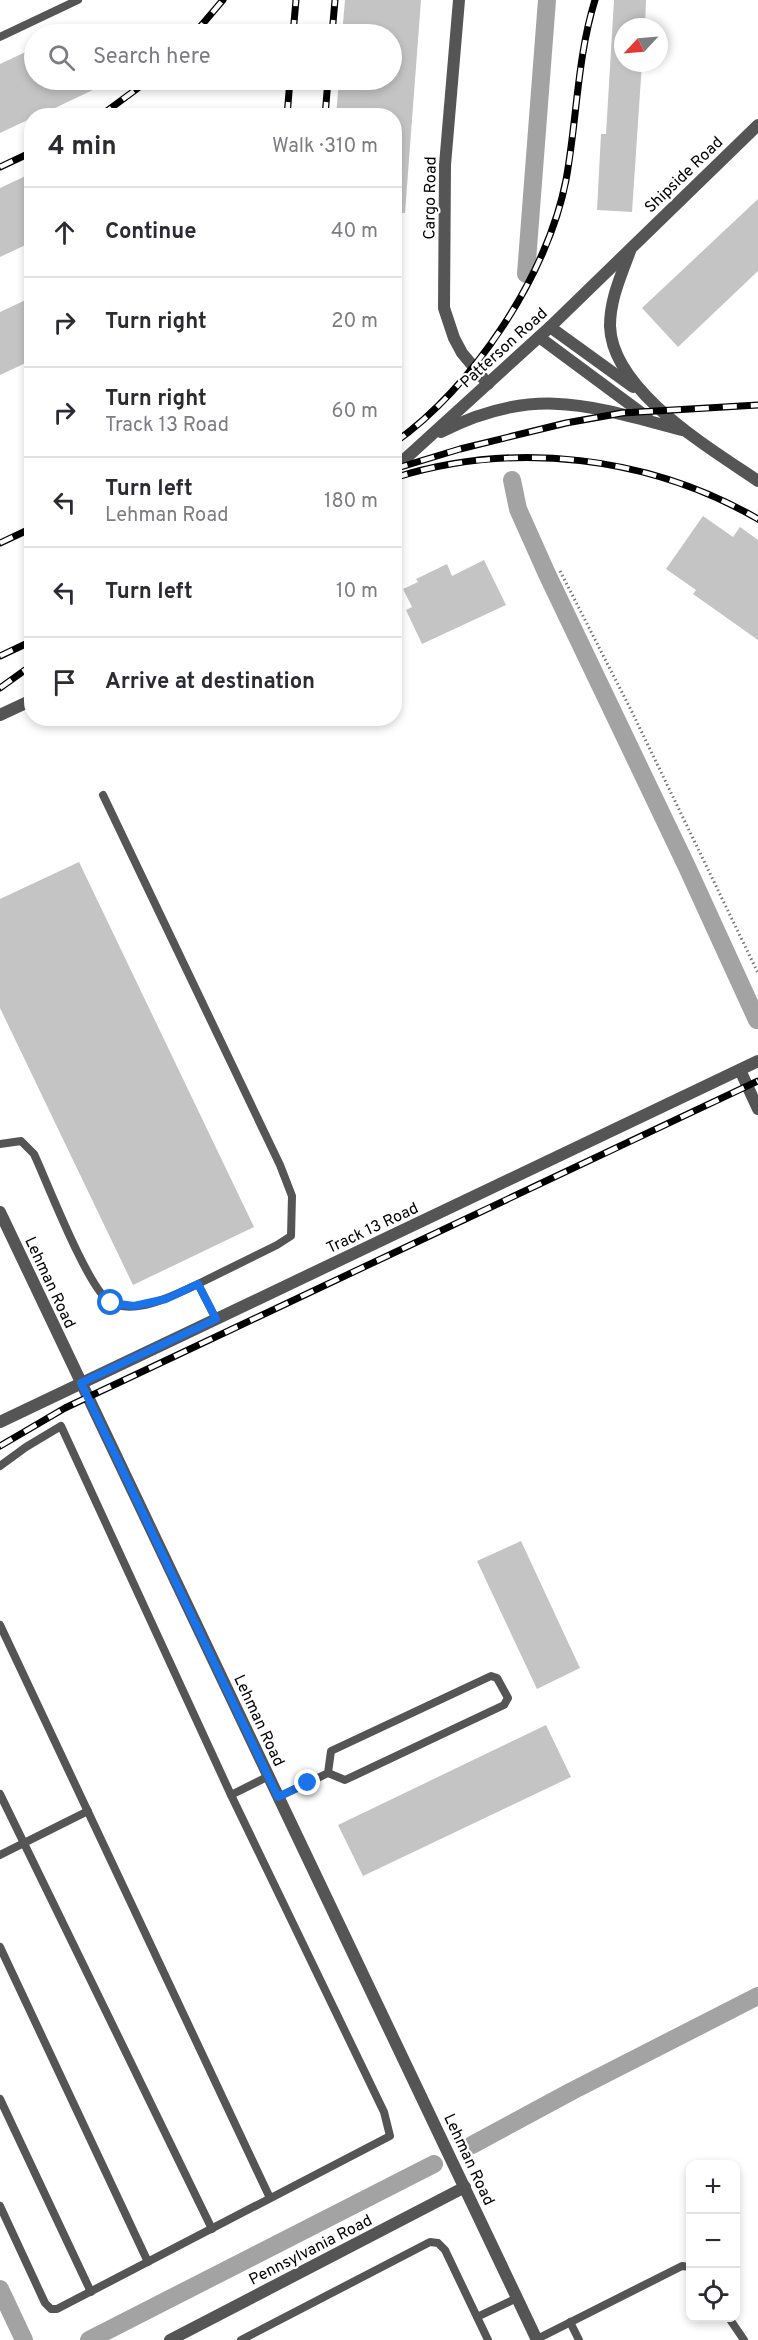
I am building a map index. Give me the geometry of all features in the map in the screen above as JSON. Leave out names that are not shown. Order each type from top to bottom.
[{"type":"street","name":"Cargo Road","points":[[459,0],[445,165],[444,308],[454,338],[462,353],[488,384]]},
{"type":"street","name":"Shipside Road","points":[[632,247],[758,125]]},
{"type":"street","name":"Patterson Road","points":[[402,462],[539,338],[632,247]]},
{"type":"street","points":[[632,247],[616,288],[610,328],[612,342],[620,363],[646,396]]},
{"type":"street","points":[[550,327],[646,396],[683,430],[758,480]]},
{"type":"street","points":[[539,338],[653,422]]},
{"type":"street","points":[[424,441],[463,420],[503,407],[519,405],[588,405],[683,430]]},
{"type":"street","points":[[0,716],[24,704]]},
{"type":"street","name":"Track 13 Road","points":[[0,1422],[758,1061]]},
{"type":"street","points":[[740,1070],[758,1108]]},
{"type":"street","name":"Lehman Road","points":[[0,1212],[537,2339]]},
{"type":"street","name":"Pennsylvania Road","points":[[170,2340],[465,2187]]},
{"type":"lane","points":[[26,24],[78,0]]},
{"type":"lane","points":[[0,36],[24,25]]},
{"type":"lane","points":[[0,1144],[21,1142],[34,1154],[87,1272],[101,1294],[111,1303],[134,1306],[166,1299],[291,1236],[291,1196],[280,1165],[103,795]]},
{"type":"lane","points":[[198,1284],[216,1319]]},
{"type":"lane","points":[[0,1467],[26,1447],[61,1426],[231,1795],[390,2127],[390,2136],[57,2309],[51,2309],[45,2303],[0,2206]]},
{"type":"lane","points":[[0,1625],[270,2198]]},
{"type":"lane","points":[[278,1797],[328,1773],[345,1780],[504,1705],[508,1698],[498,1678],[491,1676],[331,1751],[328,1773]]},
{"type":"lane","points":[[231,1795],[268,1776]]},
{"type":"lane","points":[[0,1794],[212,2229]]},
{"type":"lane","points":[[0,1855],[88,1811]]},
{"type":"lane","points":[[0,1947],[148,2262]]},
{"type":"lane","points":[[0,2099],[91,2292]]},
{"type":"lane","points":[[241,2340],[430,2242],[438,2243],[445,2250],[488,2340]]},
{"type":"lane","points":[[537,2339],[682,2266],[686,2266]]},
{"type":"lane","points":[[477,2317],[518,2298]]},
{"type":"lane","points":[[570,2322],[579,2340]]},
{"type":"lane","points":[[732,2322],[744,2340]]},
{"type":"path","points":[[560,571],[632,712],[758,973]]},
{"type":"building","points":[[345,0],[421,0],[405,213],[402,213],[402,108],[337,108],[338,90],[402,90],[402,24],[343,24]]},
{"type":"building","points":[[614,0],[646,0],[645,18],[614,18],[614,72],[641,72],[632,212],[597,210],[601,134],[606,134]]},
{"type":"building","points":[[24,53],[24,90],[93,90],[55,108],[24,108],[24,122],[0,133],[0,64]]},
{"type":"building","points":[[24,177],[24,246],[0,257],[0,188]]},
{"type":"building","points":[[758,199],[758,271],[678,347],[642,308]]},
{"type":"building","points":[[24,301],[24,364],[0,375],[0,312]]},
{"type":"building","points":[[703,516],[733,537],[740,527],[758,540],[758,640],[693,594],[696,590],[666,569]]},
{"type":"building","points":[[484,560],[506,605],[422,644],[406,610],[412,607],[403,589],[418,582],[416,579],[447,564],[452,576]]},
{"type":"building","points":[[79,862],[254,1227],[133,1285],[0,1008],[0,899]]},
{"type":"building","points":[[521,1541],[580,1668],[537,1689],[477,1561]]},
{"type":"building","points":[[546,1725],[571,1777],[363,1876],[338,1825]]},
{"type":"waterway","points":[[526,274],[547,0]]},
{"type":"waterway","points":[[512,480],[518,509],[547,574],[687,867],[757,1020]]},
{"type":"waterway","points":[[472,2145],[758,1996]]},
{"type":"waterway","points":[[89,2340],[434,2164]]},
{"type":"waterway","points":[[0,2289],[24,2340]]},
{"type":"railway","points":[[203,24],[223,0]]},
{"type":"railway","points":[[294,24],[296,0]]},
{"type":"railway","points":[[333,24],[335,0]]},
{"type":"railway","points":[[402,437],[452,392],[478,360],[503,326],[543,253],[557,216],[566,180],[584,44],[595,0]]},
{"type":"railway","points":[[111,108],[135,90]]},
{"type":"railway","points":[[288,108],[289,90]]},
{"type":"railway","points":[[326,108],[327,90]]},
{"type":"railway","points":[[0,167],[24,156]]},
{"type":"railway","points":[[402,467],[460,449],[566,423],[622,413],[758,405]]},
{"type":"railway","points":[[402,476],[440,466],[486,460],[533,458],[580,461],[627,468],[672,481],[716,498],[758,519]]},
{"type":"railway","points":[[0,543],[24,532]]},
{"type":"railway","points":[[0,656],[24,645]]},
{"type":"railway","points":[[0,688],[24,671]]},
{"type":"railway","points":[[0,1446],[65,1408],[758,1081]]},
{"type":"route","points":[[111,1303],[134,1306],[166,1299],[198,1284],[216,1319],[81,1383],[278,1797],[308,1783]]}]
